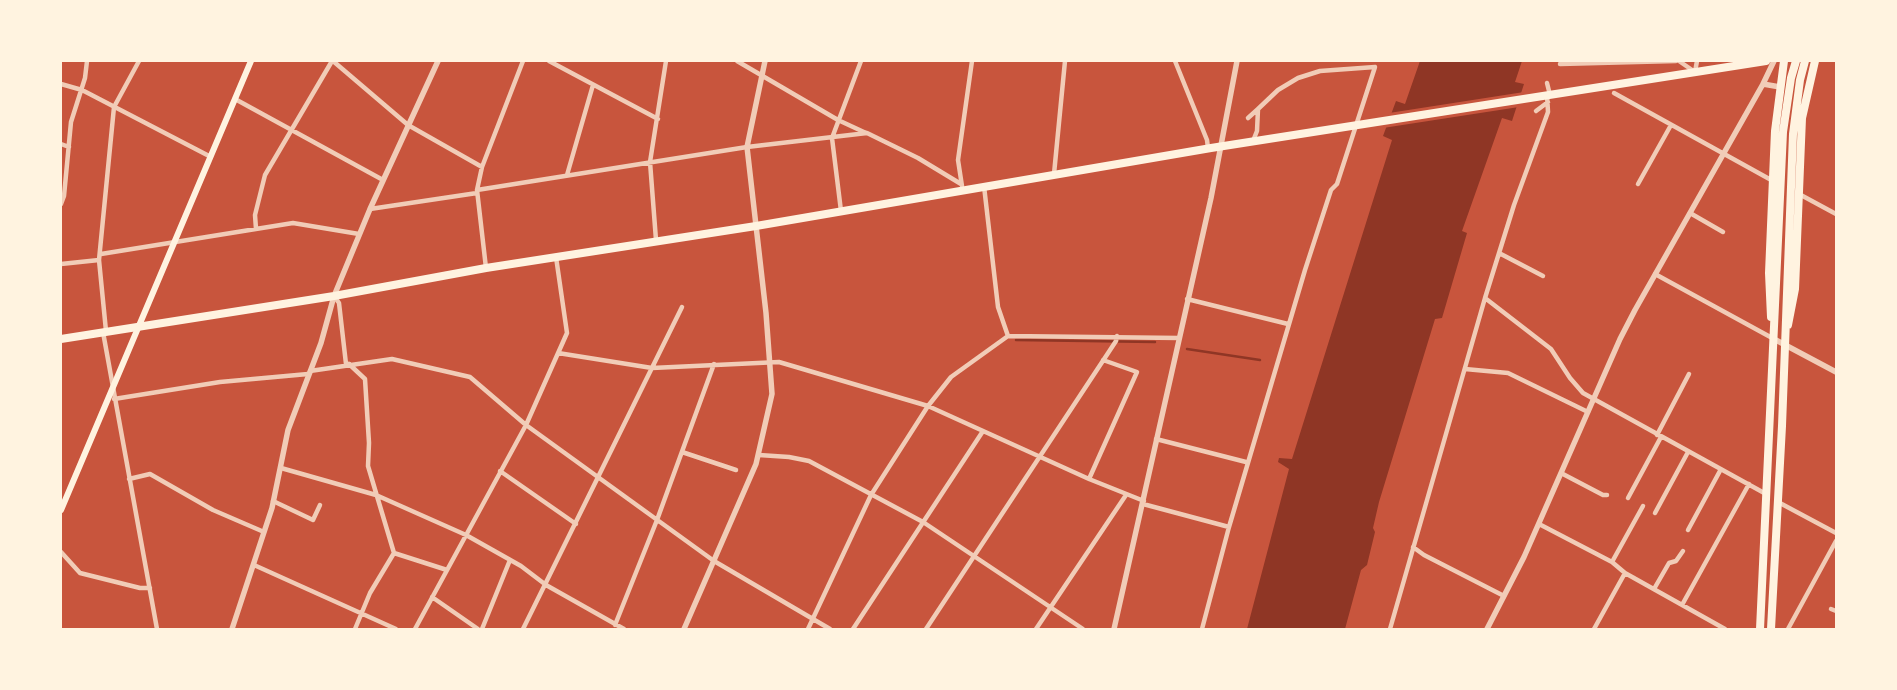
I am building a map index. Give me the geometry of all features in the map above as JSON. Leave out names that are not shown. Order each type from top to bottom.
[{"type":"main road","points":[[61,510],[251,61]]},
{"type":"main road","points":[[61,339],[334,296],[486,268],[656,240],[756,226],[962,187],[984,186],[1357,124],[1546,97],[1766,61]]},
{"type":"main road","points":[[1774,339],[1769,273],[1775,131],[1784,61]]},
{"type":"main road","points":[[1760,629],[1785,119],[1796,61]]},
{"type":"main road","points":[[1771,629],[1778,502],[1790,173],[1795,116],[1805,61]]},
{"type":"main road","points":[[1783,344],[1795,289],[1802,118],[1815,61]]},
{"type":"street","points":[[61,204],[64,196],[71,122],[82,90],[86,61]]},
{"type":"street","points":[[139,61],[114,107],[100,257],[105,332],[114,399],[157,629]]},
{"type":"street","points":[[256,229],[255,215],[265,175],[333,61],[408,125],[482,167]]},
{"type":"street","points":[[232,629],[273,501],[288,430],[334,296],[359,234],[438,61]]},
{"type":"street","points":[[486,268],[477,192],[482,167],[523,61]]},
{"type":"street","points":[[549,61],[658,119]]},
{"type":"street","points":[[656,240],[650,162],[666,61]]},
{"type":"street","points":[[737,61],[838,120],[918,158],[962,187]]},
{"type":"street","points":[[684,629],[759,455],[772,394],[771,361],[748,147],[766,61]]},
{"type":"street","points":[[840,211],[832,138],[861,61]]},
{"type":"street","points":[[962,187],[958,160],[972,61]]},
{"type":"street","points":[[1054,174],[1065,61]]},
{"type":"street","points":[[1175,61],[1207,140],[1208,148]]},
{"type":"street","points":[[1114,629],[1144,502],[1156,439],[1222,146],[1237,61]]},
{"type":"street","points":[[1560,64],[1678,61],[1695,72],[1697,61]]},
{"type":"street","points":[[1489,628],[1539,524],[1620,339],[1763,84],[1774,61]]},
{"type":"street","points":[[1202,629],[1246,462],[1288,324],[1331,190],[1337,184],[1375,68],[1320,71],[1298,78],[1278,90],[1248,118]]},
{"type":"street","points":[[61,84],[82,90],[211,157]]},
{"type":"street","points":[[1390,629],[1485,298],[1548,112],[1547,84]]},
{"type":"street","points":[[1763,84],[1780,87]]},
{"type":"street","points":[[567,175],[592,85]]},
{"type":"street","points":[[1614,93],[1773,181]]},
{"type":"street","points":[[1536,111],[1546,97]]},
{"type":"street","points":[[235,99],[383,180]]},
{"type":"street","points":[[1253,141],[1257,131],[1258,109]]},
{"type":"street","points":[[1638,184],[1671,124]]},
{"type":"street","points":[[370,210],[650,162],[748,147],[867,133]]},
{"type":"street","points":[[61,144],[69,147]]},
{"type":"street","points":[[984,186],[998,308],[1008,336]]},
{"type":"street","points":[[1799,194],[1836,214]]},
{"type":"street","points":[[1690,213],[1723,232]]},
{"type":"street","points":[[61,264],[175,241],[293,223],[359,234]]},
{"type":"street","points":[[1499,253],[1543,276]]},
{"type":"street","points":[[415,629],[526,424],[567,333],[556,257]]},
{"type":"street","points":[[1655,274],[1836,372]]},
{"type":"street","points":[[334,296],[339,303],[347,364],[365,378],[369,443],[368,466],[394,552],[360,613],[355,629]]},
{"type":"street","points":[[1485,298],[1551,349],[1583,394],[1766,494]]},
{"type":"street","points":[[1187,299],[1288,324]]},
{"type":"street","points":[[523,629],[682,307]]},
{"type":"street","points":[[808,629],[871,495],[928,406],[951,377],[1008,336],[1179,338]]},
{"type":"street","points":[[926,629],[1104,360],[1117,336]]},
{"type":"street","points":[[558,353],[652,368],[771,361],[848,381],[928,406],[1126,495],[1229,527]]},
{"type":"street","points":[[114,399],[220,382],[309,372],[347,364],[397,359],[470,377],[526,424],[714,561],[830,629]]},
{"type":"street","points":[[1089,479],[1137,372],[1104,360]]},
{"type":"street","points":[[615,625],[658,520],[714,364]]},
{"type":"street","points":[[1465,369],[1508,373],[1588,412]]},
{"type":"street","points":[[1628,498],[1689,374]]},
{"type":"street","points":[[853,629],[983,431]]},
{"type":"street","points":[[1156,439],[1246,462]]},
{"type":"street","points":[[682,452],[736,470]]},
{"type":"street","points":[[1655,513],[1688,452]]},
{"type":"street","points":[[759,455],[789,457],[808,461],[923,522],[1083,629]]},
{"type":"street","points":[[281,468],[376,495],[466,535],[510,560],[546,585],[624,629]]},
{"type":"street","points":[[1688,530],[1721,469]]},
{"type":"street","points":[[500,471],[576,524]]},
{"type":"street","points":[[1561,473],[1603,495],[1607,495]]},
{"type":"street","points":[[129,479],[150,474],[213,510],[264,532]]},
{"type":"street","points":[[1682,605],[1749,484]]},
{"type":"street","points":[[1036,629],[1126,495]]},
{"type":"street","points":[[273,501],[313,520],[320,505]]},
{"type":"street","points":[[1778,502],[1836,533]]},
{"type":"street","points":[[1612,562],[1643,506]]},
{"type":"street","points":[[1539,524],[1612,562],[1624,573],[1721,628]]},
{"type":"street","points":[[1788,629],[1836,541]]},
{"type":"street","points":[[1413,547],[1424,555],[1504,596]]},
{"type":"street","points":[[1654,589],[1669,563],[1676,561],[1683,551]]},
{"type":"street","points":[[61,552],[80,573],[140,588],[150,588]]},
{"type":"street","points":[[394,552],[446,570]]},
{"type":"street","points":[[482,629],[510,560]]},
{"type":"street","points":[[254,565],[396,629]]},
{"type":"street","points":[[1594,629],[1624,573]]},
{"type":"street","points":[[432,597],[478,629]]},
{"type":"shaded area","points":[[1420,61],[1522,61],[1515,82],[1524,84],[1512,121],[1502,118],[1462,231],[1467,233],[1442,318],[1435,319],[1379,502],[1373,528],[1375,532],[1367,565],[1361,570],[1345,629],[1247,629],[1289,469],[1278,462],[1279,458],[1292,459],[1392,140],[1383,136],[1396,101],[1405,104]]},
{"type":"pier","points":[[1524,92],[1519,107],[1383,128],[1389,113]]},
{"type":"waterway","points":[[1016,340],[1155,342]]},
{"type":"waterway","points":[[1187,349],[1260,360]]}]
